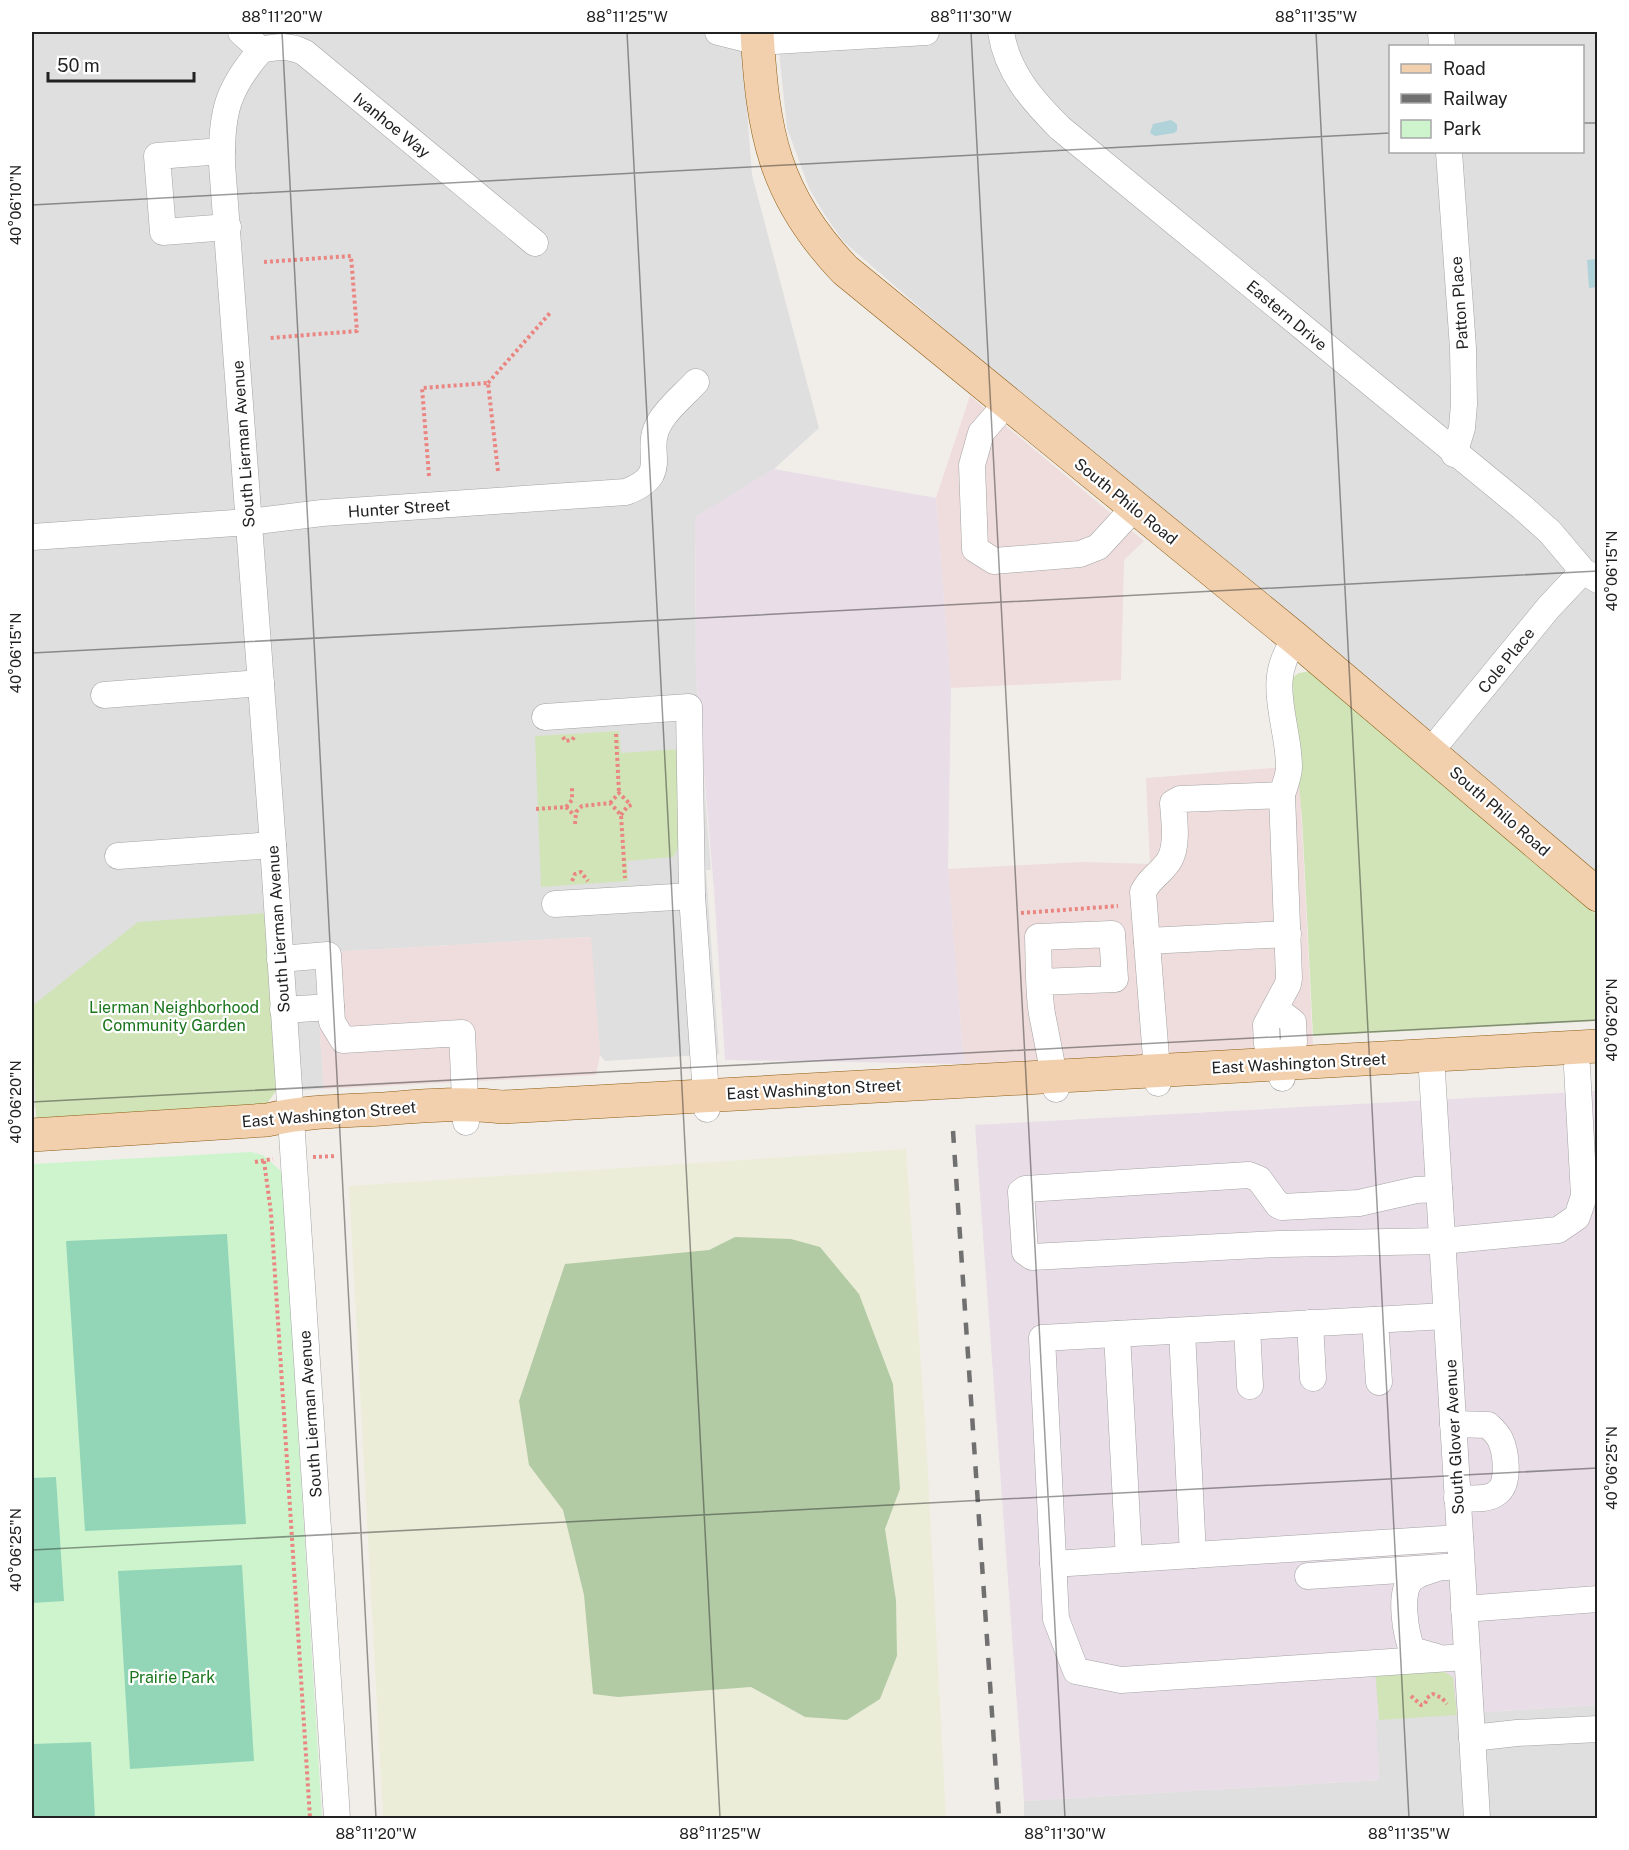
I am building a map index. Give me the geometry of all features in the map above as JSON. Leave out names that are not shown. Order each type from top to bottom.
[{"type":"main road","name":"South Philo Road","points":[[757,37],[764,112],[772,151],[785,187],[803,219],[823,247],[845,270],[1296,639],[1598,895]]},
{"type":"main road","name":"East Washington Street","points":[[32,1149],[63,1150],[225,1141],[290,1124],[465,1113],[1432,1063],[1474,1072],[1591,1060]]},
{"type":"main road","name":"East Washington Street","points":[[32,1135],[267,1120],[290,1124]]},
{"type":"street","points":[[241,32],[261,50]]},
{"type":"street","points":[[718,32],[757,37],[926,32]]},
{"type":"street","name":"Eastern Drive","points":[[1001,32],[1008,58],[1018,80],[1060,128],[1550,532],[1590,575]]},
{"type":"street","name":"Ivanhoe Way","points":[[261,50],[279,46],[296,48],[305,53],[535,243]]},
{"type":"street","name":"South Lierman Avenue","points":[[261,50],[232,90],[226,108],[222,151],[273,846],[337,1818]]},
{"type":"street","points":[[222,151],[157,156],[163,232],[228,227]]},
{"type":"street","name":"Patton Place","points":[[1449,153],[1463,348],[1464,404],[1462,428],[1454,454]]},
{"type":"street","name":"Hunter Street","points":[[32,537],[249,522],[322,513],[626,492],[641,486],[651,477],[654,469],[653,440],[661,420],[696,382]]},
{"type":"street","points":[[1007,403],[981,433],[972,465],[975,549],[994,561],[1080,554],[1098,547],[1134,508]]},
{"type":"street","name":"Cole Place","points":[[1431,752],[1549,607],[1590,575]]},
{"type":"street","points":[[1282,1072],[1267,1044],[1266,1025],[1288,984],[1282,795],[1289,769],[1279,693],[1280,672],[1286,651],[1296,639]]},
{"type":"street","points":[[104,695],[261,683]]},
{"type":"street","points":[[545,717],[689,707],[692,896],[707,1102]]},
{"type":"street","points":[[1158,1077],[1143,892],[1148,881],[1170,860],[1174,845],[1173,803],[1180,799],[1282,795]]},
{"type":"street","points":[[118,856],[273,846]]},
{"type":"street","points":[[555,904],[692,896]]},
{"type":"street","points":[[1147,941],[1288,934]]},
{"type":"street","points":[[280,959],[328,955],[332,1022],[343,1040],[462,1033],[465,1113]]},
{"type":"street","points":[[1040,982],[1042,1012],[1055,1083]]},
{"type":"street","points":[[283,1010],[331,1007]]},
{"type":"street","points":[[1439,1189],[1416,1190],[1359,1203],[1282,1207],[1278,1205],[1259,1179],[1249,1175],[1024,1189],[1021,1192],[1025,1252],[1032,1257],[1278,1244],[1442,1241],[1558,1230],[1577,1217],[1584,1196],[1589,1134],[1591,1060]]},
{"type":"street","name":"South Glover Avenue","points":[[1432,1063],[1460,1538],[1451,1567],[1464,1609],[1457,1658],[1472,1738],[1478,1818]]},
{"type":"street","points":[[1446,1316],[1042,1338],[1056,1619],[1076,1671],[1121,1680],[1457,1658]]},
{"type":"street","points":[[1375,1320],[1379,1382]]},
{"type":"street","points":[[1310,1323],[1313,1378]]},
{"type":"street","points":[[1247,1327],[1250,1386]]},
{"type":"street","points":[[1182,1331],[1193,1555]]},
{"type":"street","points":[[1118,1334],[1129,1559]]},
{"type":"street","points":[[1453,1424],[1488,1425],[1499,1437],[1503,1449],[1506,1478],[1500,1491],[1491,1497],[1457,1498]]},
{"type":"street","points":[[1053,1564],[1460,1538]]},
{"type":"street","points":[[1451,1567],[1419,1573],[1410,1582],[1405,1593],[1406,1633],[1412,1650],[1431,1656],[1457,1658]]},
{"type":"street","points":[[1308,1576],[1451,1567]]},
{"type":"street","points":[[1464,1609],[1598,1599]]},
{"type":"street","points":[[1472,1738],[1598,1729]]},
{"type":"path","points":[[264,262],[351,256],[357,331],[270,338]]},
{"type":"path","points":[[429,476],[422,388],[488,383],[550,313]]},
{"type":"path","points":[[488,383],[498,471]]},
{"type":"path","points":[[574,816],[578,808],[610,803],[619,793],[614,712]]},
{"type":"path","points":[[572,788],[573,796],[582,806]]},
{"type":"path","points":[[619,793],[632,804],[621,815]]},
{"type":"path","points":[[567,807],[573,796]]},
{"type":"path","points":[[610,803],[621,815],[626,900]]},
{"type":"path","points":[[536,809],[567,807]]},
{"type":"path","points":[[567,807],[574,816],[575,824]]},
{"type":"path","points":[[1021,913],[1118,906]]},
{"type":"path","points":[[322,1156],[336,1156]]},
{"type":"path","points":[[255,1162],[266,1160],[271,1213],[310,1818]]},
{"type":"path","points":[[1411,1696],[1421,1705],[1425,1704],[1427,1698],[1433,1694],[1442,1698],[1451,1710]]},
{"type":"shaded area","points":[[32,32],[741,32],[752,175],[819,428],[774,469],[695,518],[696,676],[711,870],[706,870],[719,1054],[605,1061],[600,1055],[590,937],[314,953],[324,1089],[32,1108]]},
{"type":"shaded area","points":[[777,32],[1597,32],[1597,872],[1388,695],[963,345],[843,241],[809,188],[787,128]]},
{"type":"shaded area","points":[[970,396],[1144,541],[1124,560],[1121,680],[951,688],[936,498]]},
{"type":"shaded area","points":[[774,469],[936,498],[951,688],[948,869],[964,1064],[725,1060],[714,890],[696,676],[695,517]]},
{"type":"shaded area","points":[[1299,766],[1313,1048],[964,1064],[948,869],[1083,862],[1150,864],[1146,778]]},
{"type":"shaded area","points":[[591,937],[600,1055],[596,1075],[324,1089],[314,953]]},
{"type":"shaded area","points":[[1597,1091],[1597,1705],[1376,1719],[1379,1780],[1024,1801],[975,1125]]},
{"type":"shaded area","points":[[1597,1705],[1597,1818],[1024,1818],[1024,1801],[1379,1780],[1375,1719]]},
{"type":"green space","points":[[1311,671],[1446,781],[1597,915],[1597,1021],[1313,1036],[1302,817],[1289,680],[1299,673]]},
{"type":"green space","points":[[619,731],[621,753],[680,749],[686,834],[673,857],[627,861],[628,881],[541,887],[535,736]]},
{"type":"green space","name":"Lierman Neighborhood Community Garden","points":[[266,913],[276,1091],[265,1106],[36,1121],[32,1006],[138,922]]},
{"type":"green space","points":[[906,1149],[926,1437],[946,1818],[383,1818],[349,1186]],"holes":[[[735,1237],[900,1489],[885,1529],[896,1600],[805,1717],[751,1687],[618,1697],[584,1595],[563,1510],[709,1250]]]},
{"type":"green space","name":"Prairie Park","points":[[251,1152],[263,1155],[282,1172],[322,1818],[32,1818],[32,1164]]},
{"type":"green space","points":[[227,1234],[246,1524],[85,1531],[66,1241]]},
{"type":"green space","points":[[735,1237],[791,1239],[820,1247],[859,1294],[893,1384],[900,1489],[885,1529],[896,1600],[897,1656],[880,1699],[847,1720],[805,1717],[751,1687],[618,1697],[593,1694],[584,1595],[563,1510],[529,1465],[519,1401],[565,1264],[709,1250]]},
{"type":"green space","points":[[56,1477],[64,1601],[32,1603],[32,1478]]},
{"type":"green space","points":[[242,1565],[254,1761],[130,1769],[118,1571]]},
{"type":"green space","points":[[1438,1668],[1453,1677],[1457,1715],[1379,1720],[1375,1669]]},
{"type":"green space","points":[[91,1742],[95,1818],[32,1818],[32,1744]]},
{"type":"water","points":[[1171,120],[1177,124],[1177,131],[1174,133],[1155,136],[1150,133],[1153,124]]},
{"type":"water","points":[[1597,259],[1597,287],[1589,288],[1587,260]]},
{"type":"railway","points":[[953,1131],[999,1818]]}]
